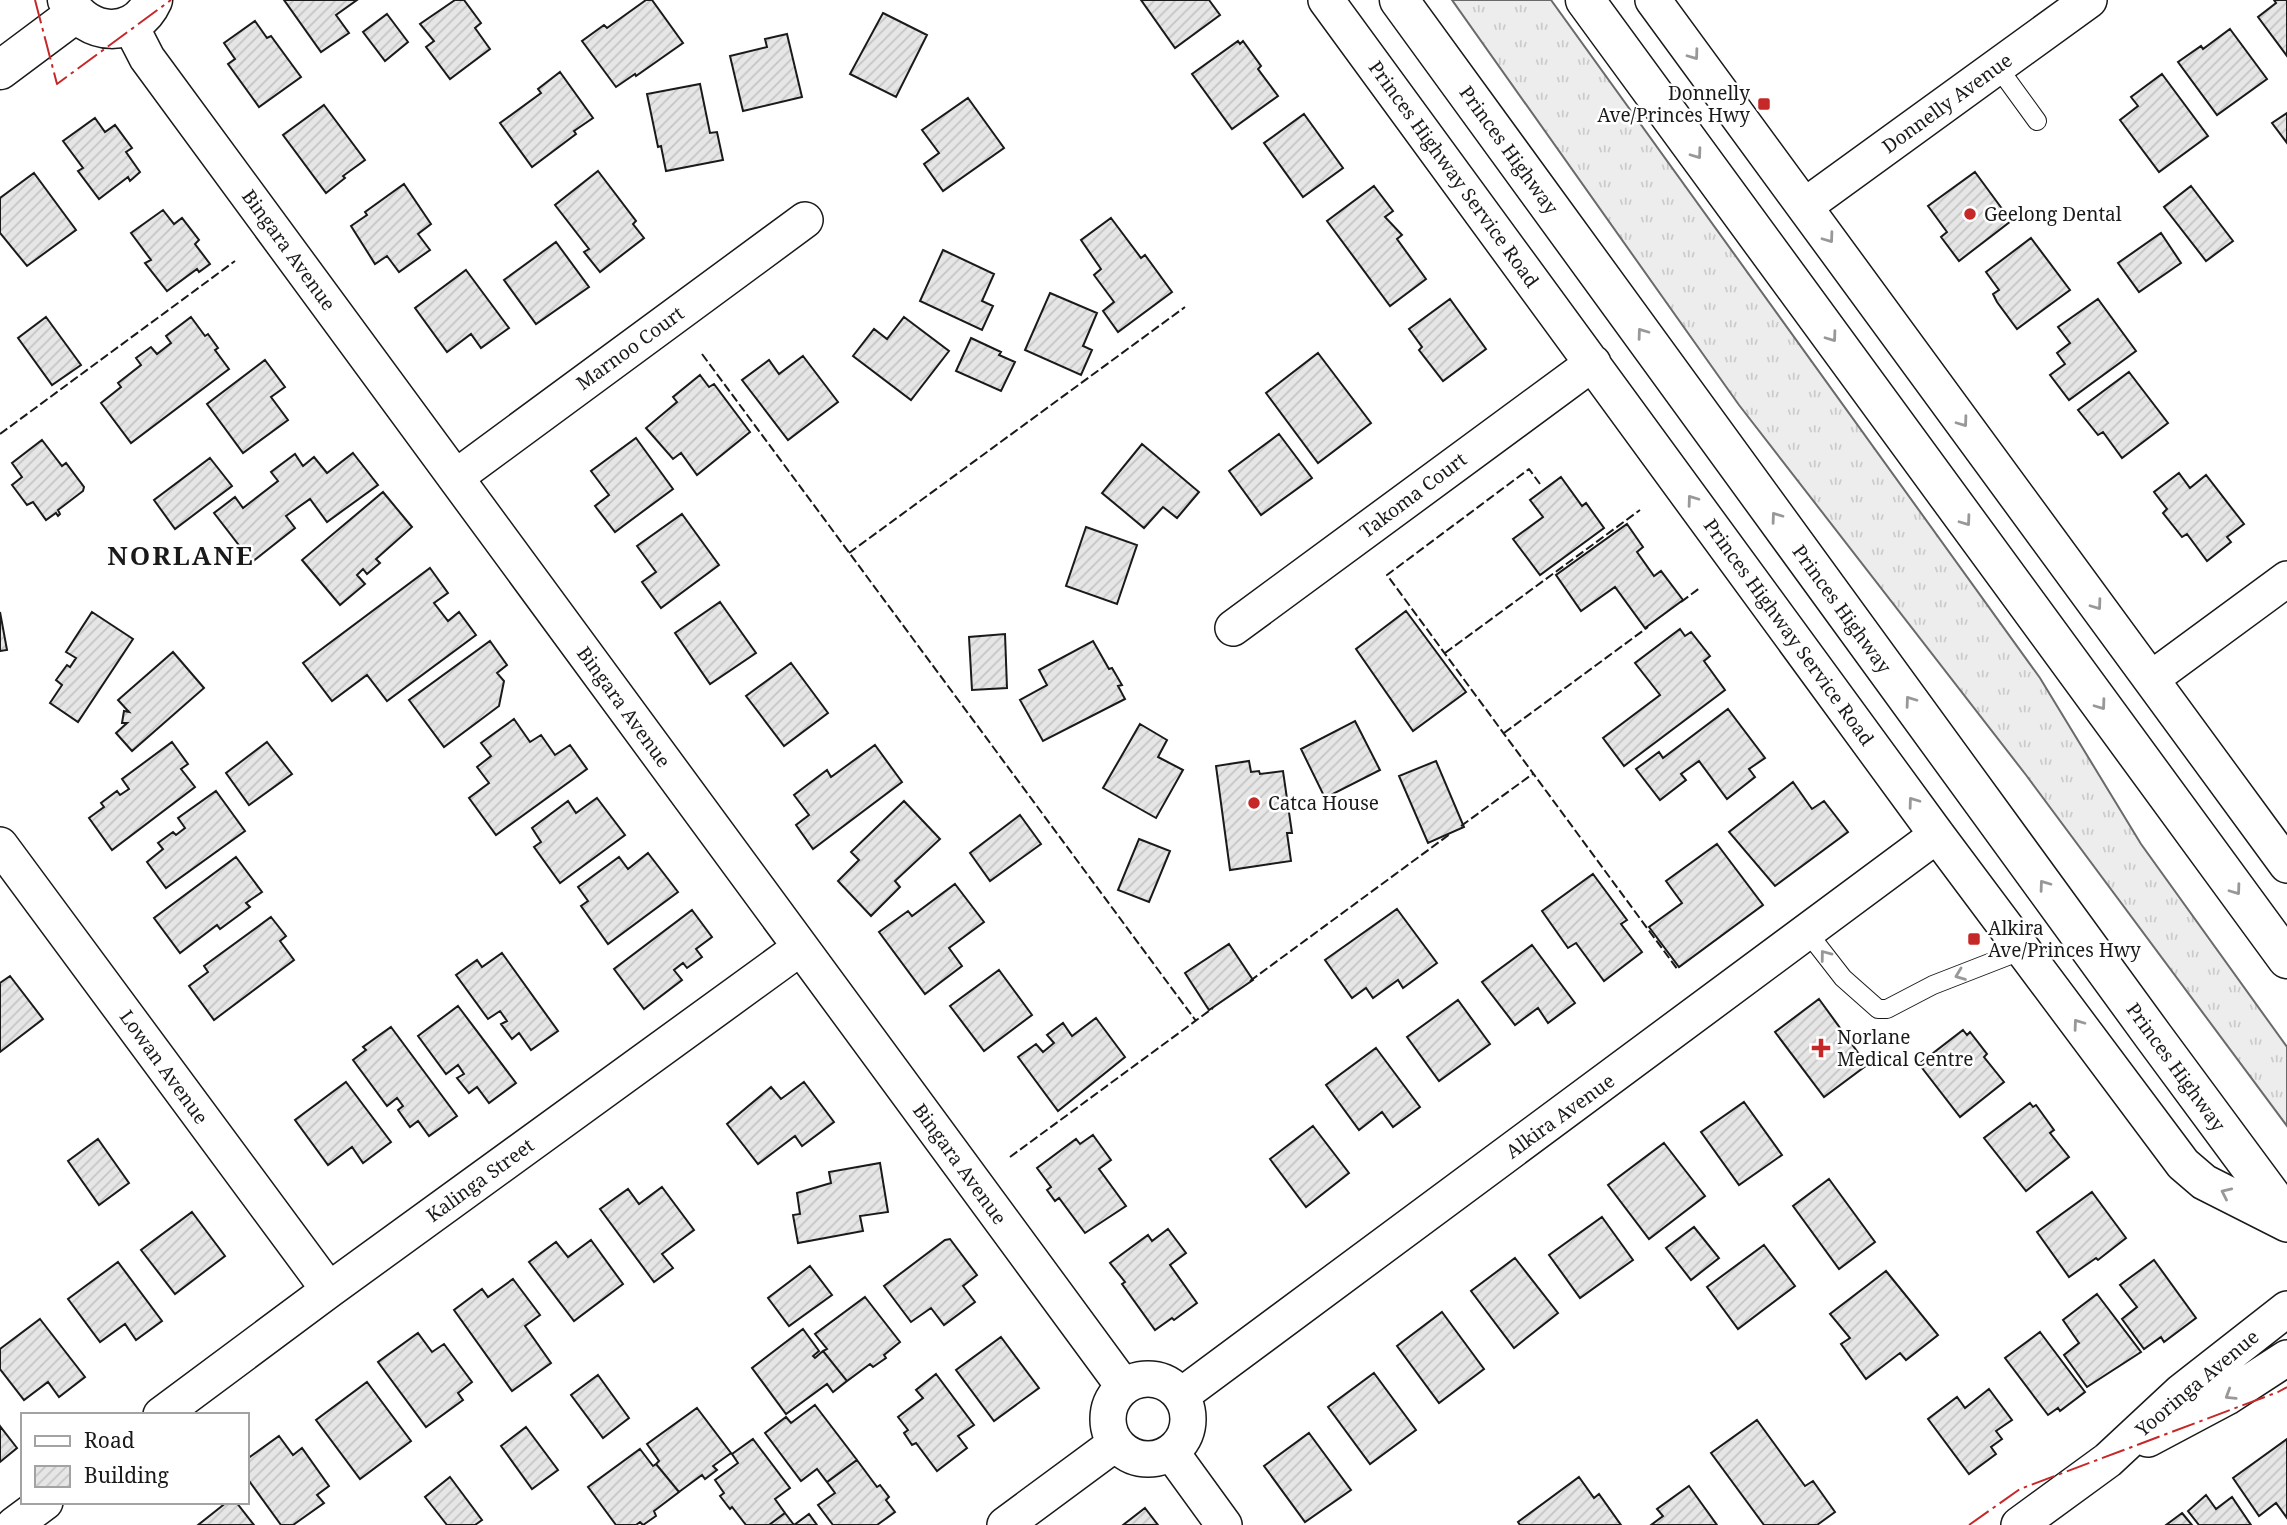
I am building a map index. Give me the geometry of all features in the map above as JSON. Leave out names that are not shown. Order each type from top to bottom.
[{"type":"main road","name":"Princes Highway","points":[[1399,0],[2287,1217]]},
{"type":"main road","points":[[1585,0],[2287,959]]},
{"type":"main road","points":[[0,70],[71,7],[87,23],[101,28],[116,29],[142,12]]},
{"type":"street","name":"Princes Highway Service Road","points":[[1326,0],[1937,835],[2187,1169],[2214,1187],[2287,1224]]},
{"type":"street","points":[[1653,0],[2287,865]]},
{"type":"street","name":"Donnelly Avenue","points":[[1805,206],[2089,0]]},
{"type":"street","name":"Bingara Avenue","points":[[142,12],[147,58],[1124,1387]]},
{"type":"street","name":"Marnoo Court","points":[[456,477],[805,220]]},
{"type":"street","name":"Takoma Court","points":[[1233,628],[1592,363]]},
{"type":"street","points":[[2151,678],[2287,579]]},
{"type":"street","name":"Alkira Avenue","points":[[1182,1395],[1937,835]]},
{"type":"street","name":"Lowan Avenue","points":[[0,845],[329,1290]]},
{"type":"street","name":"Kalinga Street","points":[[165,1413],[329,1290],[800,948]]},
{"type":"street","name":"Yooringa Avenue","points":[[2020,1525],[2108,1460],[2181,1392],[2287,1308]]},
{"type":"street","name":"Yooringa Avenue","points":[[2108,1460],[2218,1402],[2287,1358]]},
{"type":"street","points":[[1158,1379],[1171,1385],[1182,1395],[1188,1408],[1189,1422],[1185,1436],[1171,1452],[1151,1459],[1138,1458],[1116,1443],[1110,1431],[1109,1410],[1114,1397],[1124,1387],[1136,1380],[1158,1379]]},
{"type":"street","points":[[1005,1525],[1116,1443]]},
{"type":"street","points":[[1171,1452],[1224,1525]]},
{"type":"street","points":[[14,1525],[42,1504]]},
{"type":"lane","points":[[1997,66],[2037,121]]},
{"type":"lane","points":[[1808,933],[1843,978],[1878,1009],[1886,1009],[1933,985],[2023,950]]},
{"type":"green space","points":[[1452,0],[1551,0],[2040,678],[2141,844],[2287,1047],[2287,1126],[2026,775],[1739,405]]},
{"type":"building","points":[[284,0],[357,0],[336,15],[349,33],[321,52]]},
{"type":"building","points":[[455,0],[464,0],[481,23],[475,28],[490,49],[450,79],[426,47],[434,41],[420,24]]},
{"type":"building","points":[[646,0],[652,0],[683,43],[616,87],[582,41],[604,25],[607,28]]},
{"type":"building","points":[[1141,0],[1209,0],[1220,15],[1175,48]]},
{"type":"building","points":[[2274,0],[2287,0],[2287,56],[2258,17],[2276,3]]},
{"type":"building","points":[[883,13],[927,35],[896,97],[850,74]]},
{"type":"building","points":[[387,14],[408,42],[385,61],[363,32]]},
{"type":"building","points":[[255,21],[267,38],[271,36],[301,77],[259,107],[228,64],[235,59],[224,43]]},
{"type":"building","points":[[2230,29],[2267,79],[2217,115],[2178,62],[2201,46],[2203,49]]},
{"type":"building","points":[[787,34],[802,97],[743,111],[730,56],[767,47],[765,39]]},
{"type":"building","points":[[1238,41],[1240,44],[1243,41],[1261,66],[1258,69],[1278,96],[1232,129],[1192,74]]},
{"type":"building","points":[[560,72],[593,118],[532,167],[500,123],[541,93],[538,89]]},
{"type":"building","points":[[2162,74],[2208,136],[2159,172],[2120,120],[2138,106],[2131,97]]},
{"type":"building","points":[[700,84],[710,133],[717,132],[723,160],[666,171],[647,94]]},
{"type":"building","points":[[968,98],[1004,148],[943,191],[924,164],[939,153],[922,130]]},
{"type":"building","points":[[324,105],[365,160],[326,193],[283,135]]},
{"type":"building","points":[[2287,113],[2287,143],[2272,123]]},
{"type":"building","points":[[1304,114],[1343,168],[1303,197],[1264,143]]},
{"type":"building","points":[[95,118],[105,132],[115,125],[132,148],[126,152],[140,172],[130,181],[128,177],[99,199],[78,171],[83,168],[63,141]]},
{"type":"building","points":[[598,171],[636,221],[633,224],[644,238],[600,272],[584,252],[589,249],[555,205]]},
{"type":"building","name":"Geelong Dental","points":[[1975,172],[2011,221],[1959,261],[1941,237],[1947,232],[1928,206]]},
{"type":"building","points":[[34,173],[76,230],[27,266],[0,233],[0,198]]},
{"type":"building","points":[[404,184],[431,224],[418,234],[430,250],[399,272],[387,256],[375,264],[351,226],[367,215],[365,212]]},
{"type":"building","points":[[1374,186],[1393,211],[1385,217],[1402,235],[1397,239],[1426,279],[1390,306],[1327,221]]},
{"type":"building","points":[[2191,186],[2233,241],[2206,261],[2164,207]]},
{"type":"building","points":[[163,210],[174,224],[182,218],[199,240],[195,244],[210,264],[199,272],[197,269],[167,291],[145,263],[151,260],[131,233]]},
{"type":"building","points":[[1111,218],[1141,258],[1145,255],[1172,292],[1118,332],[1103,311],[1114,302],[1094,275],[1101,269],[1081,240]]},
{"type":"building","points":[[2161,233],[2181,263],[2139,292],[2118,263]]},
{"type":"building","points":[[2031,238],[2070,290],[2017,329],[1997,302],[1993,294],[1999,290],[1986,272]]},
{"type":"building","points":[[556,242],[589,287],[536,324],[504,280]]},
{"type":"building","points":[[943,250],[994,274],[982,301],[993,306],[982,330],[920,301]]},
{"type":"building","points":[[466,270],[509,328],[481,348],[471,334],[447,352],[415,308]]},
{"type":"building","points":[[1050,293],[1097,313],[1083,346],[1092,350],[1081,375],[1025,350]]},
{"type":"building","points":[[1450,299],[1486,349],[1443,381],[1419,350],[1422,347],[1409,329]]},
{"type":"building","points":[[2098,299],[2136,351],[2069,400],[2050,375],[2065,364],[2057,353],[2070,343],[2058,327]]},
{"type":"building","points":[[46,317],[81,365],[52,385],[18,338]]},
{"type":"building","points":[[191,317],[205,336],[208,334],[218,348],[215,350],[229,369],[131,443],[101,403],[121,387],[118,383],[141,365],[136,358],[151,347],[157,354],[171,343],[166,336]]},
{"type":"building","points":[[904,317],[949,351],[911,400],[853,356],[874,329],[887,339]]},
{"type":"building","points":[[971,338],[1015,362],[1001,391],[956,371]]},
{"type":"building","points":[[1318,353],[1371,423],[1318,463],[1266,393]]},
{"type":"building","points":[[803,356],[838,402],[788,440],[742,380],[769,360],[779,374]]},
{"type":"building","points":[[265,360],[285,387],[271,397],[288,420],[243,453],[207,404]]},
{"type":"building","points":[[2129,372],[2168,423],[2122,458],[2103,432],[2098,435],[2078,410]]},
{"type":"building","points":[[700,375],[709,387],[714,384],[750,432],[697,475],[681,453],[673,459],[646,428],[677,402],[673,397]]},
{"type":"building","points":[[1279,434],[1312,478],[1261,515],[1229,471]]},
{"type":"building","points":[[636,438],[673,489],[615,532],[595,506],[609,495],[591,471]]},
{"type":"building","points":[[42,440],[62,466],[66,463],[84,487],[83,491],[58,510],[58,516],[56,513],[46,520],[33,502],[27,505],[12,485],[22,477],[12,463]]},
{"type":"building","points":[[1142,444],[1199,492],[1177,518],[1163,507],[1144,528],[1102,493]]},
{"type":"building","points":[[353,453],[378,485],[327,522],[310,499],[286,516],[295,528],[252,562],[214,513],[235,497],[243,508],[278,481],[271,472],[295,454],[303,466],[314,457],[327,473]]},
{"type":"building","points":[[210,458],[232,486],[175,529],[154,500]]},
{"type":"building","points":[[2179,473],[2190,488],[2206,475],[2244,524],[2227,537],[2231,542],[2207,561],[2187,534],[2182,537],[2163,513],[2167,509],[2154,492]]},
{"type":"building","points":[[1561,477],[1582,506],[1586,503],[1604,528],[1540,575],[1513,539],[1543,517],[1530,500]]},
{"type":"building","points":[[383,492],[412,527],[376,559],[380,563],[367,574],[363,569],[357,575],[365,584],[340,605],[302,560]]},
{"type":"building","points":[[682,514],[719,565],[661,608],[642,582],[656,572],[637,546]]},
{"type":"building","points":[[1627,524],[1643,547],[1637,552],[1654,576],[1661,571],[1683,600],[1645,628],[1615,587],[1581,611],[1556,575]]},
{"type":"building","points":[[1086,527],[1137,545],[1117,604],[1066,586]]},
{"type":"building","points":[[430,568],[448,593],[434,603],[448,621],[459,612],[476,635],[387,701],[367,675],[332,701],[303,663]]},
{"type":"building","points":[[720,602],[756,653],[710,684],[675,633]]},
{"type":"building","points":[[1406,611],[1466,692],[1413,731],[1356,649]]},
{"type":"building","points":[[0,612],[7,650],[0,651]]},
{"type":"building","points":[[92,612],[133,639],[78,722],[50,703],[62,685],[56,680],[76,658],[66,652]]},
{"type":"building","points":[[1680,629],[1685,636],[1691,632],[1710,656],[1704,661],[1725,690],[1624,766],[1603,738],[1660,695],[1635,663]]},
{"type":"building","points":[[1005,634],[1007,688],[972,690],[969,637]]},
{"type":"building","points":[[490,641],[507,665],[497,673],[504,681],[499,706],[444,747],[409,700]]},
{"type":"building","points":[[1093,641],[1122,685],[1118,686],[1125,699],[1043,741],[1020,700],[1047,685],[1039,670]]},
{"type":"building","points":[[173,652],[204,688],[132,751],[116,733],[127,723],[122,723],[124,711],[129,712],[118,700]]},
{"type":"building","points":[[791,663],[828,713],[784,746],[746,696]]},
{"type":"building","points":[[1728,709],[1765,758],[1749,769],[1755,777],[1727,799],[1699,761],[1681,774],[1686,780],[1660,800],[1636,769],[1659,752],[1663,758]]},
{"type":"building","points":[[514,719],[530,742],[541,735],[555,755],[570,745],[587,769],[496,835],[469,798],[489,783],[477,767],[491,756],[481,743]]},
{"type":"building","points":[[1355,721],[1380,770],[1325,798],[1301,749]]},
{"type":"building","points":[[1140,724],[1167,740],[1158,757],[1183,770],[1156,818],[1103,788]]},
{"type":"building","points":[[172,742],[188,764],[181,769],[195,787],[112,850],[89,818],[104,807],[101,803],[117,791],[120,795],[129,789],[122,779]]},
{"type":"building","points":[[267,742],[292,774],[249,805],[226,773]]},
{"type":"building","points":[[875,745],[902,782],[813,849],[796,825],[809,815],[794,795],[827,770],[831,777]]},
{"type":"building","name":"Catca House","points":[[1249,761],[1251,772],[1259,771],[1260,774],[1283,771],[1292,833],[1287,833],[1291,861],[1230,870],[1216,766]]},
{"type":"building","points":[[1436,761],[1464,827],[1428,843],[1399,776]]},
{"type":"building","points":[[1793,782],[1812,809],[1824,801],[1848,832],[1775,886],[1729,832]]},
{"type":"building","points":[[216,791],[245,831],[166,888],[147,862],[163,849],[158,843],[173,832],[176,835],[185,828],[178,818]]},
{"type":"building","points":[[597,798],[625,835],[560,883],[534,847],[541,842],[532,828],[568,801],[576,813]]},
{"type":"building","points":[[904,801],[940,839],[895,881],[900,887],[871,916],[838,881],[859,860],[851,852]]},
{"type":"building","points":[[1020,815],[1041,844],[990,881],[970,853]]},
{"type":"building","points":[[1139,839],[1170,851],[1149,902],[1118,890]]},
{"type":"building","points":[[1717,844],[1763,905],[1679,967],[1649,927],[1682,903],[1666,881]]},
{"type":"building","points":[[648,853],[678,892],[608,944],[581,906],[588,901],[578,887],[619,857],[628,869]]},
{"type":"building","points":[[236,857],[262,892],[246,903],[250,907],[220,929],[217,925],[180,953],[154,918]]},
{"type":"building","points":[[1593,874],[1627,920],[1621,924],[1642,952],[1604,981],[1576,943],[1568,948],[1542,911]]},
{"type":"building","points":[[955,884],[984,922],[949,948],[962,966],[925,994],[879,932],[908,911],[912,916]]},
{"type":"building","points":[[1397,909],[1437,963],[1403,988],[1398,980],[1373,998],[1366,988],[1352,998],[1325,960]]},
{"type":"building","points":[[692,910],[712,937],[696,949],[702,957],[687,968],[683,963],[674,970],[682,980],[644,1009],[614,969]]},
{"type":"building","points":[[271,917],[286,936],[280,941],[294,960],[214,1020],[189,986],[208,972],[204,966]]},
{"type":"building","points":[[1229,944],[1253,980],[1209,1010],[1185,973]]},
{"type":"building","points":[[1532,945],[1575,1003],[1548,1023],[1538,1008],[1515,1025],[1482,982]]},
{"type":"building","points":[[502,953],[558,1031],[531,1050],[519,1033],[512,1039],[501,1024],[507,1021],[500,1011],[488,1019],[456,975],[477,960],[482,967]]},
{"type":"building","points":[[999,970],[1032,1015],[984,1051],[950,1006]]},
{"type":"building","points":[[10,976],[43,1019],[0,1052],[0,983]]},
{"type":"building","name":"Norlane Medical Centre","points":[[1819,999],[1867,1065],[1824,1097],[1775,1032]]},
{"type":"building","points":[[1458,1000],[1490,1044],[1439,1081],[1407,1037]]},
{"type":"building","points":[[458,1006],[516,1083],[489,1103],[477,1087],[469,1093],[457,1078],[464,1074],[458,1065],[446,1074],[418,1036]]},
{"type":"building","points":[[1096,1018],[1125,1057],[1058,1111],[1018,1057],[1036,1044],[1043,1052],[1054,1043],[1047,1035],[1063,1023],[1072,1036]]},
{"type":"building","points":[[391,1027],[457,1116],[429,1136],[418,1121],[410,1127],[398,1110],[403,1106],[397,1098],[387,1106],[353,1060],[366,1050],[363,1047]]},
{"type":"building","points":[[1963,1030],[1967,1035],[1970,1032],[1987,1054],[1984,1057],[2004,1082],[1960,1117],[1919,1064]]},
{"type":"building","points":[[1376,1048],[1420,1107],[1393,1127],[1382,1112],[1359,1130],[1326,1085]]},
{"type":"building","points":[[346,1082],[391,1142],[363,1163],[352,1147],[328,1165],[295,1120]]},
{"type":"building","points":[[804,1082],[834,1122],[802,1146],[795,1136],[758,1164],[727,1124],[771,1087],[781,1099]]},
{"type":"building","points":[[1744,1102],[1782,1155],[1739,1185],[1701,1132]]},
{"type":"building","points":[[2030,1103],[2033,1107],[2036,1105],[2054,1130],[2050,1133],[2069,1157],[2026,1191],[1984,1138]]},
{"type":"building","points":[[1313,1126],[1349,1173],[1306,1207],[1270,1159]]},
{"type":"building","points":[[1093,1135],[1111,1160],[1099,1169],[1126,1206],[1085,1233],[1059,1198],[1055,1201],[1047,1190],[1051,1187],[1037,1168],[1076,1139],[1080,1144]]},
{"type":"building","points":[[98,1139],[129,1183],[99,1205],[68,1161]]},
{"type":"building","points":[[1664,1143],[1705,1196],[1649,1239],[1608,1185]]},
{"type":"building","points":[[880,1163],[888,1212],[860,1216],[863,1231],[798,1243],[793,1215],[800,1214],[797,1193],[831,1183],[829,1172]]},
{"type":"building","points":[[1829,1179],[1875,1242],[1839,1269],[1793,1206]]},
{"type":"building","points":[[662,1187],[694,1230],[662,1254],[673,1268],[654,1282],[600,1209],[628,1189],[639,1204]]},
{"type":"building","points":[[2092,1192],[2126,1238],[2098,1260],[2096,1258],[2069,1277],[2037,1232]]},
{"type":"building","points":[[192,1212],[225,1256],[175,1294],[141,1250]]},
{"type":"building","points":[[1602,1217],[1633,1260],[1580,1298],[1549,1255]]},
{"type":"building","points":[[1694,1227],[1719,1258],[1691,1280],[1666,1248]]},
{"type":"building","points":[[1168,1229],[1186,1253],[1170,1265],[1197,1303],[1155,1330],[1110,1263],[1148,1235],[1152,1241]]},
{"type":"building","points":[[950,1239],[977,1275],[963,1286],[975,1302],[944,1325],[931,1308],[911,1322],[884,1286]]},
{"type":"building","points":[[591,1240],[623,1284],[574,1321],[529,1262],[556,1242],[568,1257]]},
{"type":"building","points":[[1764,1245],[1795,1286],[1738,1329],[1707,1287]]},
{"type":"building","points":[[1515,1258],[1558,1313],[1514,1348],[1471,1291]]},
{"type":"building","points":[[2154,1260],[2196,1318],[2164,1342],[2161,1337],[2144,1349],[2122,1319],[2137,1307],[2120,1285]]},
{"type":"building","points":[[118,1262],[162,1321],[136,1340],[125,1324],[100,1342],[68,1299]]},
{"type":"building","points":[[810,1266],[832,1295],[789,1326],[768,1298]]},
{"type":"building","points":[[1886,1271],[1938,1335],[1906,1360],[1900,1353],[1866,1379],[1841,1344],[1850,1338],[1830,1314]]},
{"type":"building","points":[[513,1279],[540,1315],[525,1326],[551,1363],[512,1391],[454,1310],[482,1289],[488,1297]]},
{"type":"building","points":[[2097,1294],[2141,1352],[2087,1387],[2064,1355],[2079,1343],[2063,1320]]},
{"type":"building","points":[[865,1297],[900,1342],[884,1355],[886,1358],[873,1367],[870,1364],[847,1381],[823,1351],[827,1349],[815,1334]]},
{"type":"building","points":[[1442,1312],[1484,1369],[1439,1403],[1397,1346]]},
{"type":"building","points":[[40,1319],[85,1377],[59,1397],[48,1382],[24,1400],[0,1369],[0,1349]]},
{"type":"building","points":[[803,1329],[819,1351],[813,1356],[815,1358],[823,1351],[847,1381],[833,1392],[827,1384],[786,1414],[752,1368]]},
{"type":"building","points":[[2040,1332],[2085,1392],[2060,1411],[2058,1408],[2048,1415],[2005,1358]]},
{"type":"building","points":[[418,1333],[432,1352],[444,1344],[472,1382],[458,1393],[463,1400],[426,1427],[378,1362]]},
{"type":"building","points":[[1001,1337],[1039,1388],[994,1421],[956,1370]]},
{"type":"building","points":[[1374,1373],[1416,1430],[1370,1464],[1328,1407]]},
{"type":"building","points":[[936,1374],[974,1425],[958,1436],[967,1448],[937,1471],[916,1443],[912,1445],[904,1433],[908,1430],[898,1417],[923,1398],[916,1390]]},
{"type":"building","points":[[598,1375],[629,1418],[603,1438],[571,1395]]},
{"type":"building","points":[[367,1382],[411,1441],[360,1479],[316,1420]]},
{"type":"building","points":[[1989,1389],[2012,1420],[1996,1431],[2002,1439],[1991,1447],[1996,1454],[1969,1474],[1928,1419],[1957,1397],[1965,1408]]},
{"type":"building","points":[[815,1405],[857,1460],[827,1482],[817,1469],[801,1481],[765,1433],[786,1417],[791,1423]]},
{"type":"building","points":[[697,1408],[731,1453],[713,1466],[717,1470],[705,1479],[702,1475],[679,1492],[656,1464],[659,1461],[647,1444]]},
{"type":"building","points":[[1757,1420],[1805,1486],[1813,1481],[1835,1512],[1817,1525],[1764,1525],[1711,1453]]},
{"type":"building","points":[[0,1426],[17,1448],[0,1462]]},
{"type":"building","points":[[526,1427],[558,1470],[532,1489],[501,1446]]},
{"type":"building","points":[[1309,1433],[1351,1490],[1305,1522],[1264,1466]]},
{"type":"building","points":[[279,1436],[293,1455],[302,1448],[329,1486],[317,1495],[324,1503],[293,1525],[281,1525],[248,1479],[248,1458]]},
{"type":"building","points":[[753,1439],[790,1488],[775,1499],[785,1513],[769,1525],[746,1525],[720,1496],[724,1493],[715,1480],[738,1463],[732,1454]]},
{"type":"building","points":[[2287,1439],[2287,1518],[2276,1503],[2259,1516],[2233,1478]]},
{"type":"building","points":[[640,1449],[679,1492],[654,1511],[656,1516],[643,1525],[640,1522],[636,1525],[616,1525],[588,1487]]},
{"type":"building","points":[[857,1460],[877,1487],[880,1485],[889,1497],[886,1500],[895,1512],[877,1525],[833,1525],[818,1505],[835,1493],[827,1482]]},
{"type":"building","points":[[450,1477],[482,1520],[475,1525],[447,1525],[425,1497]]},
{"type":"building","points":[[1579,1477],[1594,1498],[1599,1494],[1621,1525],[1520,1525],[1518,1522]]},
{"type":"building","points":[[1689,1486],[1717,1525],[1651,1525],[1663,1516],[1657,1509]]},
{"type":"building","points":[[2206,1495],[2216,1509],[2232,1497],[2251,1525],[2199,1525],[2188,1511]]},
{"type":"building","points":[[224,1504],[238,1504],[254,1525],[198,1525]]},
{"type":"building","points":[[1145,1508],[1158,1525],[1123,1525]]},
{"type":"building","points":[[785,1513],[794,1525],[769,1525]]},
{"type":"building","points":[[2182,1513],[2192,1525],[2166,1525]]},
{"type":"building","points":[[809,1514],[817,1525],[794,1525]]},
{"type":"fence","points":[[0,434],[235,261]]},
{"type":"fence","points":[[849,553],[1185,307]]},
{"type":"fence","points":[[702,354],[1196,1021]]},
{"type":"fence","points":[[1540,484],[1529,469],[1387,575],[1678,970]]},
{"type":"fence","points":[[1445,653],[1640,510]]},
{"type":"fence","points":[[1681,602],[1701,587]]},
{"type":"fence","points":[[1504,733],[1648,627]]},
{"type":"fence","points":[[1461,826],[1534,773]]},
{"type":"fence","points":[[1250,981],[1450,834]]},
{"type":"fence","points":[[1010,1157],[1213,1008]]},
{"type":"power","points":[[35,0],[57,84],[171,0]]},
{"type":"power","points":[[1969,1525],[2020,1489],[2287,1387]]},
{"type":"place","name":"Donnelly Ave/Princes Hwy","points":[[1764,104]]},
{"type":"place","name":"Geelong Dental","points":[[1970,214]]},
{"type":"place","name":"Catca House","points":[[1254,803]]},
{"type":"place","name":"Alkira Ave/Princes Hwy","points":[[1974,939]]},
{"type":"place","name":"Norlane Medical Centre","points":[[1821,1048]]},
{"type":"district","name":"NORLANE","points":[[181,555]]}]
